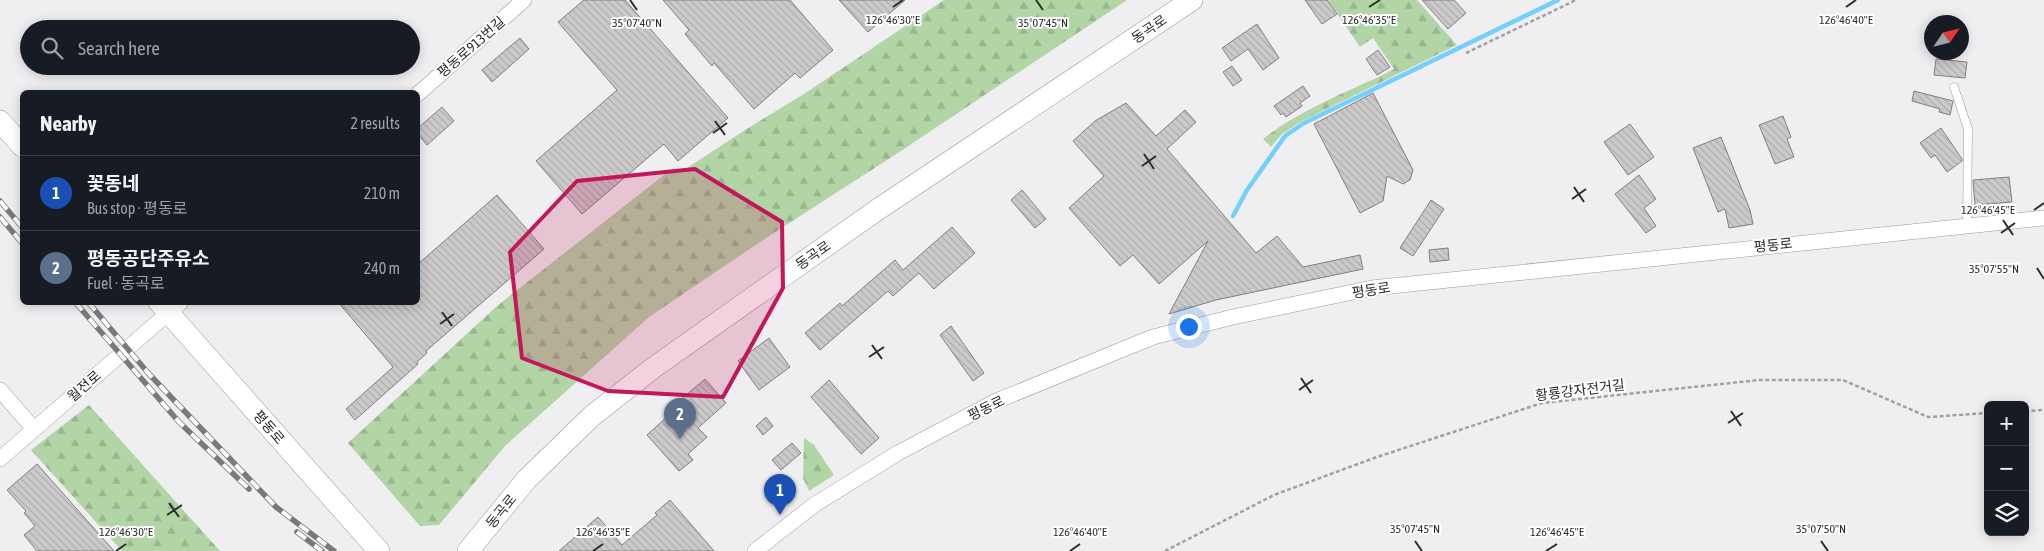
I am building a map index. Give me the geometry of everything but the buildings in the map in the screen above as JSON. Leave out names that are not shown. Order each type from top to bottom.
[{"type":"main road","name":"동곡로","points":[[468,551],[527,479],[592,416],[645,374],[877,210],[1192,0]]},
{"type":"main road","points":[[0,121],[20,144]]},
{"type":"main road","name":"평동로","points":[[170,306],[379,551]]},
{"type":"street","name":"평동로913번길","points":[[420,92],[524,0]]},
{"type":"street","name":"평동로","points":[[755,551],[814,505],[898,453],[994,402],[1153,337],[1233,317],[1372,288],[2044,218]]},
{"type":"street","name":"월전로","points":[[0,459],[170,306]]},
{"type":"street","points":[[0,390],[34,429]]},
{"type":"lane","points":[[1954,87],[1968,129],[1967,226]]},
{"type":"path","points":[[1466,53],[1576,0]]},
{"type":"path","name":"황룡강자전거길","points":[[1165,551],[1274,495],[1377,458],[1542,403],[1760,380],[1843,380],[1928,417],[1984,414]]},
{"type":"path","points":[[2029,411],[2044,410]]},
{"type":"highlighted area","points":[[695,169],[782,222],[783,288],[723,397],[608,391],[522,358],[510,252],[577,181]]},
{"type":"green space","points":[[944,0],[1127,0],[649,317],[505,446],[439,525],[420,526],[348,443],[497,306],[669,171],[681,172],[807,92]]},
{"type":"green space","points":[[1328,0],[1417,0],[1457,45],[1302,121],[1281,135],[1271,147],[1263,139],[1284,124],[1317,105],[1394,69],[1373,38],[1360,47]]},
{"type":"green space","points":[[89,405],[220,551],[122,551],[31,450]]},
{"type":"green space","points":[[804,438],[814,445],[834,475],[809,491],[803,478]]},
{"type":"waterway","points":[[1233,216],[1247,190],[1285,136],[1304,123],[1558,0]]},
{"type":"railway","points":[[0,201],[20,225]]},
{"type":"railway","points":[[0,217],[20,241]]},
{"type":"railway","points":[[78,305],[179,422],[249,489]]},
{"type":"railway","points":[[91,305],[149,374],[276,507],[334,551]]},
{"type":"railway","points":[[297,532],[322,551]]},
{"type":"place","name":"평동공단주유소","points":[[680,439]]},
{"type":"place","name":"꽃동네","points":[[780,515]]}]
